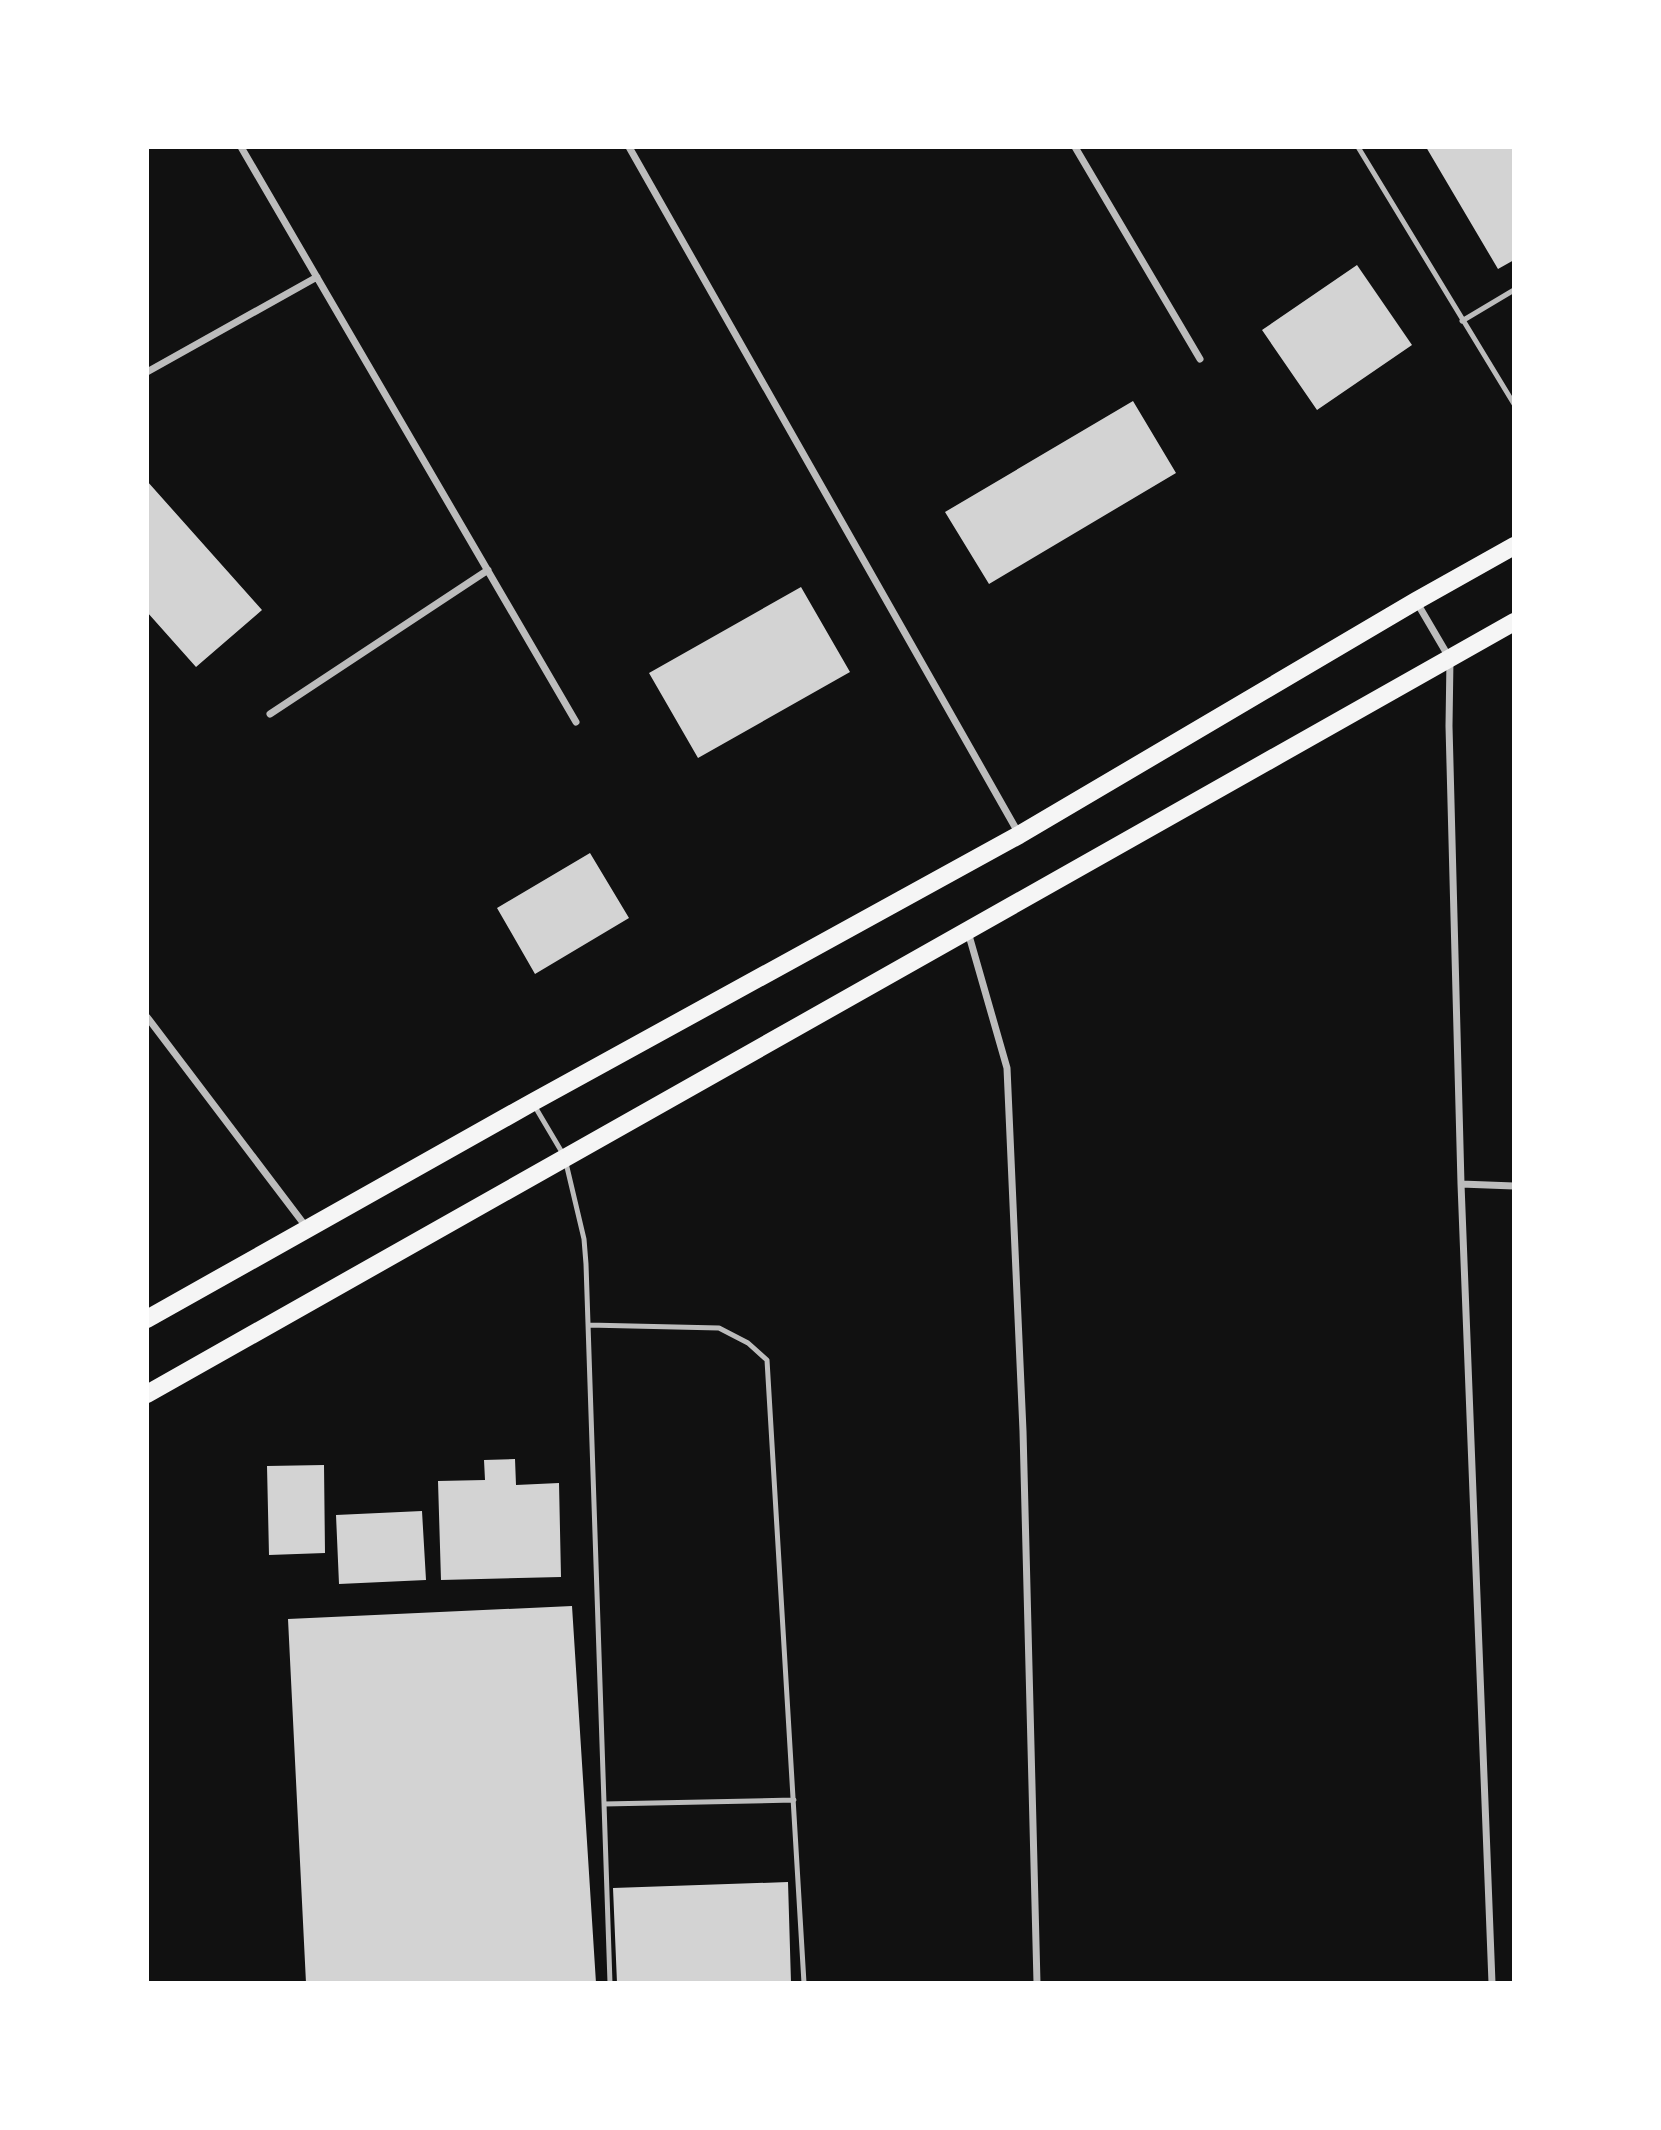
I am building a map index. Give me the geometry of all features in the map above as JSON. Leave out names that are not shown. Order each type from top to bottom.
[{"type":"main road","points":[[147,1319],[533,1102],[1019,835],[1514,546]]},
{"type":"main road","points":[[147,1394],[1514,622]]},
{"type":"street","points":[[241,147],[576,722]]},
{"type":"street","points":[[628,147],[1019,835]]},
{"type":"street","points":[[1075,147],[1200,359]]},
{"type":"street","points":[[147,373],[317,277]]},
{"type":"street","points":[[270,714],[488,570]]},
{"type":"street","points":[[1416,601],[1450,659],[1461,1184],[1492,1983]]},
{"type":"street","points":[[968,931],[1007,1068],[1023,1431],[1037,1983]]},
{"type":"street","points":[[147,1017],[307,1229]]},
{"type":"street","points":[[1461,1184],[1514,1186]]},
{"type":"lane","points":[[1358,147],[1514,404]]},
{"type":"lane","points":[[1462,321],[1514,290]]},
{"type":"lane","points":[[533,1102],[565,1158],[584,1239],[610,1983]]},
{"type":"lane","points":[[588,1325],[719,1328],[748,1343],[767,1360],[804,1983]]},
{"type":"lane","points":[[604,1804],[794,1800]]},
{"type":"building","points":[[1426,147],[1514,147],[1514,260],[1498,269]]},
{"type":"building","points":[[1357,265],[1412,345],[1317,410],[1262,330]]},
{"type":"building","points":[[1133,401],[1176,473],[989,584],[945,512]]},
{"type":"building","points":[[147,481],[262,610],[196,667],[147,612]]},
{"type":"building","points":[[801,587],[850,672],[698,758],[649,673]]},
{"type":"building","points":[[590,853],[629,918],[535,974],[497,908]]},
{"type":"building","points":[[515,1459],[516,1485],[559,1483],[561,1577],[441,1580],[438,1481],[485,1480],[484,1460]]},
{"type":"building","points":[[324,1465],[325,1553],[269,1555],[267,1466]]},
{"type":"building","points":[[422,1511],[426,1580],[339,1584],[336,1515]]},
{"type":"building","points":[[572,1606],[596,1983],[306,1983],[288,1619]]},
{"type":"building","points":[[788,1882],[791,1983],[617,1983],[613,1888]]}]
